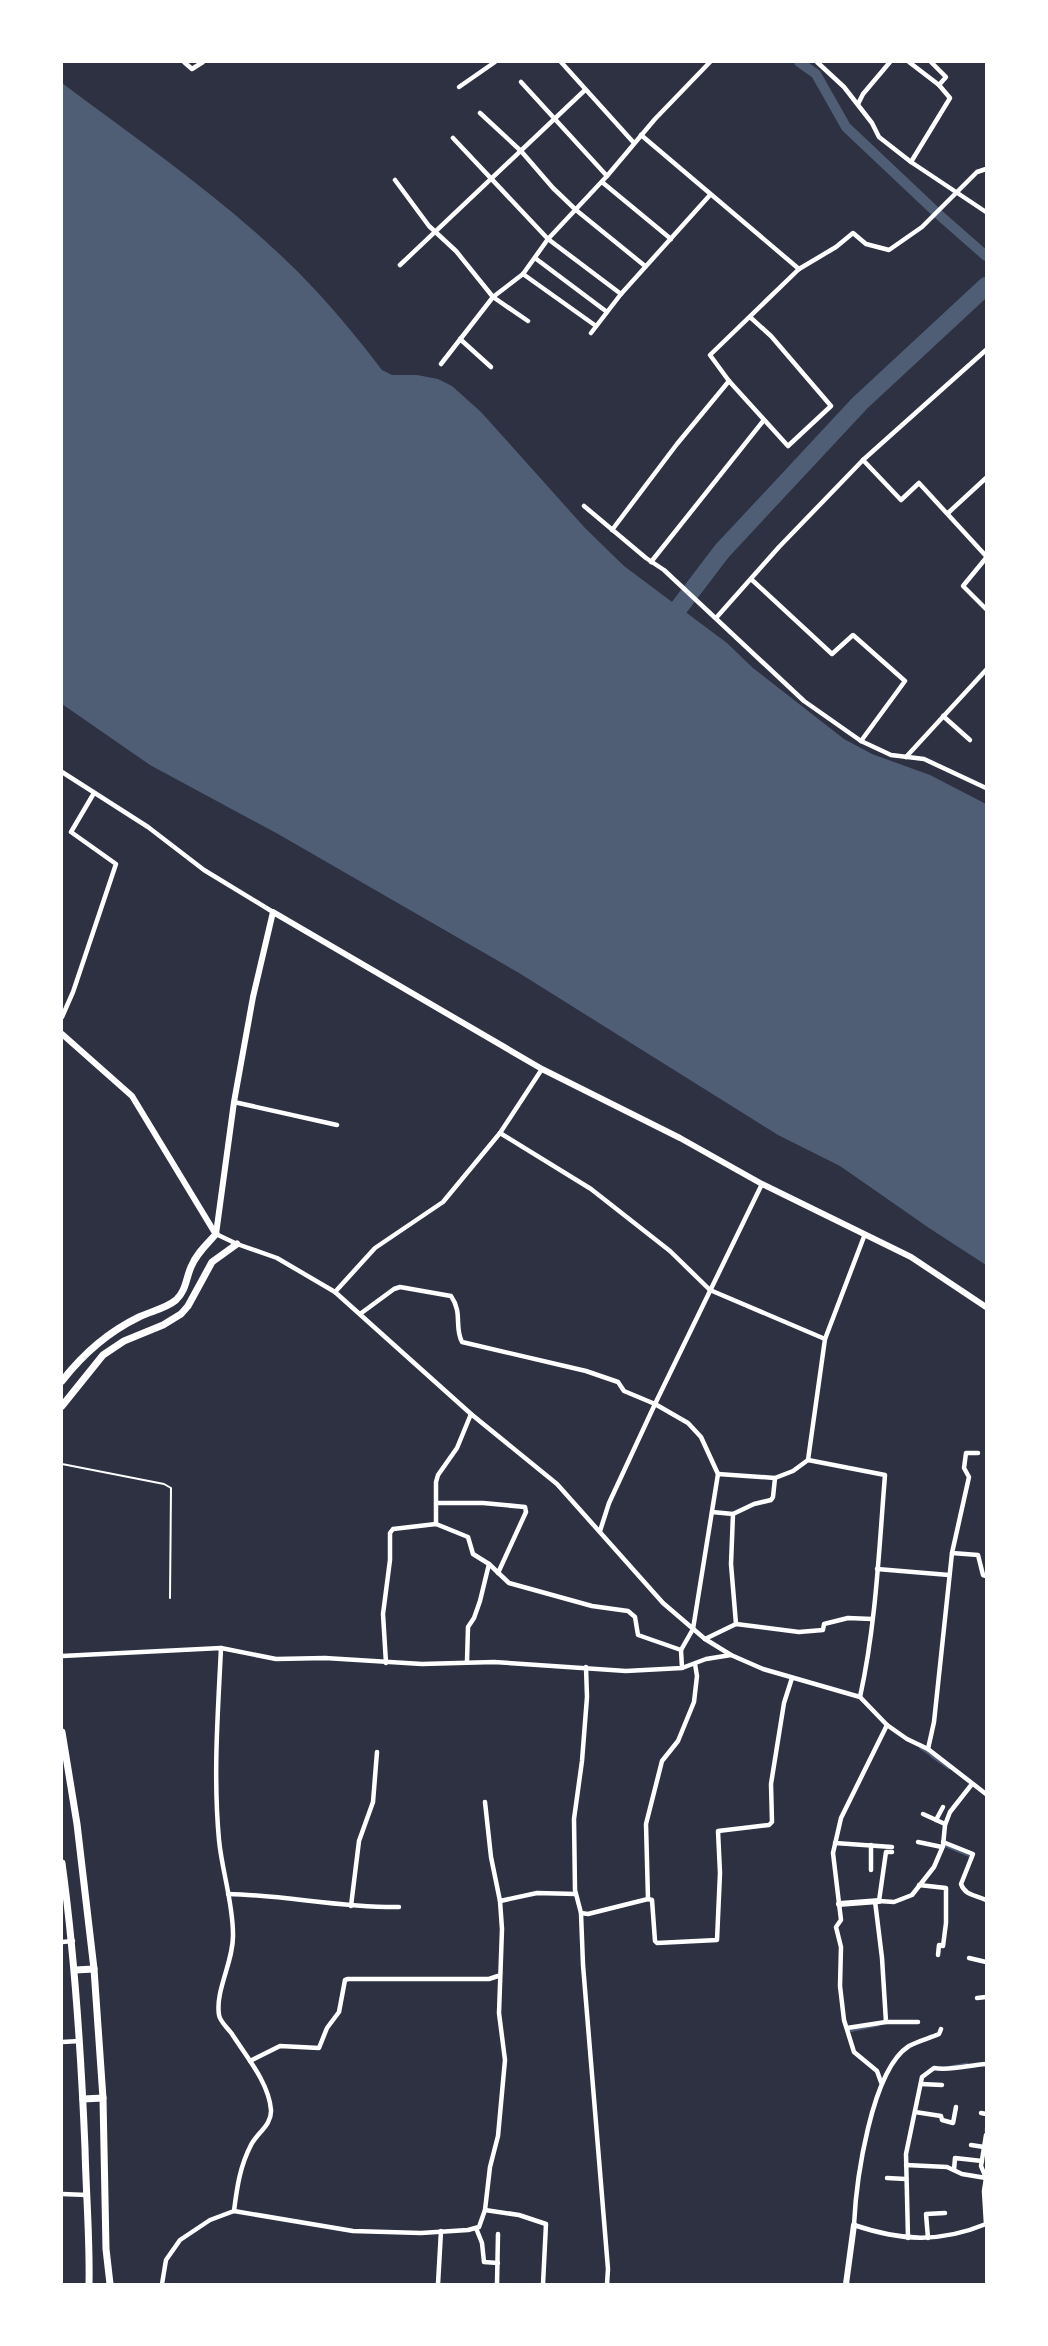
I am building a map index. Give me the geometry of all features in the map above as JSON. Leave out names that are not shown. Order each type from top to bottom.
[{"type":"main road","points":[[62,1381],[89,1350],[106,1337],[139,1317],[175,1301],[182,1293],[192,1266],[216,1234]]},
{"type":"main road","points":[[62,1406],[103,1355],[124,1341],[163,1325],[181,1314],[188,1306],[212,1262],[237,1244]]},
{"type":"main road","points":[[62,1732],[77,1824],[94,1969],[103,2098],[106,2249],[110,2284]]},
{"type":"main road","points":[[62,1863],[73,1941],[81,2041],[90,2250],[89,2284]]},
{"type":"main road","points":[[75,1970],[94,1969]]},
{"type":"main road","points":[[83,2099],[103,2098]]},
{"type":"street","points":[[184,62],[192,69],[203,62]]},
{"type":"street","points":[[459,87],[495,62]]},
{"type":"street","points":[[561,62],[634,143]]},
{"type":"street","points":[[441,364],[493,297],[524,274],[548,239],[710,62]]},
{"type":"street","points":[[817,62],[844,87],[872,123],[879,137],[911,162],[987,212]]},
{"type":"street","points":[[858,104],[863,94],[890,62]]},
{"type":"street","points":[[909,62],[939,85],[950,98],[911,162]]},
{"type":"street","points":[[931,62],[946,77],[939,85]]},
{"type":"street","points":[[521,82],[607,176]]},
{"type":"street","points":[[400,265],[585,90]]},
{"type":"street","points":[[480,113],[521,151],[576,210],[645,266]]},
{"type":"street","points":[[641,135],[799,269]]},
{"type":"street","points":[[453,138],[548,239],[621,294]]},
{"type":"street","points":[[750,317],[818,389],[831,406],[788,446],[729,381],[710,356],[799,269],[836,247],[853,233],[866,243],[889,250],[922,227],[932,214],[977,172],[987,169]]},
{"type":"street","points":[[394,180],[413,206],[436,233],[456,251],[493,297],[528,321]]},
{"type":"street","points":[[602,182],[671,239]]},
{"type":"street","points":[[591,333],[645,266],[711,195]]},
{"type":"street","points":[[535,258],[607,312]]},
{"type":"street","points":[[524,274],[596,326]]},
{"type":"street","points":[[460,339],[491,367]]},
{"type":"street","points":[[716,618],[863,460],[987,350]]},
{"type":"street","points":[[612,530],[677,444],[729,381]]},
{"type":"street","points":[[651,562],[764,420]]},
{"type":"street","points":[[863,460],[901,500],[919,483],[987,557],[963,586],[987,609]]},
{"type":"street","points":[[948,513],[987,478]]},
{"type":"street","points":[[584,506],[651,562],[664,570],[804,701],[861,741],[891,755],[924,759],[987,788]]},
{"type":"street","points":[[751,579],[832,654],[853,635],[905,681],[861,741]]},
{"type":"street","points":[[906,757],[987,670]]},
{"type":"street","points":[[944,716],[970,740]]},
{"type":"street","points":[[62,772],[148,826],[204,870],[542,1069],[680,1137],[762,1184],[911,1257],[987,1306]]},
{"type":"street","points":[[62,1017],[73,992],[116,864],[71,832],[94,793]]},
{"type":"street","points":[[216,1234],[234,1102],[253,997],[273,912]]},
{"type":"street","points":[[62,1034],[132,1096],[216,1234],[277,1258],[335,1292],[471,1414],[557,1484],[663,1603],[705,1639],[731,1655],[764,1669],[860,1697],[887,1725],[907,1739],[928,1749],[987,1794]]},
{"type":"street","points":[[335,1292],[375,1248],[442,1202],[500,1133],[542,1069]]},
{"type":"street","points":[[234,1102],[337,1125]]},
{"type":"street","points":[[500,1133],[591,1189],[670,1251],[710,1290],[825,1339]]},
{"type":"street","points":[[600,1531],[609,1503],[655,1404],[762,1184]]},
{"type":"street","points":[[718,1474],[775,1478],[793,1471],[808,1460],[825,1339],[865,1234]]},
{"type":"street","points":[[360,1314],[400,1287],[451,1296],[458,1312],[459,1336],[462,1342],[586,1371],[618,1382],[624,1391],[655,1404],[688,1424],[701,1437],[718,1474],[693,1629],[681,1650],[682,1668]]},
{"type":"street","points":[[436,1524],[438,1475],[457,1448],[471,1414]]},
{"type":"street","points":[[928,1749],[934,1722],[952,1553],[969,1477],[964,1468],[966,1453],[978,1453]]},
{"type":"street","points":[[808,1460],[885,1475],[872,1618],[866,1671],[860,1697]]},
{"type":"street","points":[[712,1512],[733,1514],[772,1499],[775,1478]]},
{"type":"street","points":[[436,1503],[483,1503],[525,1507],[526,1512],[498,1573]]},
{"type":"street","points":[[733,1514],[731,1564],[736,1624]]},
{"type":"street","points":[[386,1663],[383,1614],[390,1560],[390,1533],[393,1529],[436,1524],[468,1537],[473,1554],[489,1564],[509,1583],[592,1606],[628,1611],[634,1617],[638,1635],[681,1650]]},
{"type":"street","points":[[952,1553],[978,1555],[983,1575],[987,1576]]},
{"type":"street","points":[[467,1661],[468,1627],[480,1601],[489,1564]]},
{"type":"street","points":[[877,1569],[949,1575]]},
{"type":"street","points":[[705,1639],[736,1624],[799,1632],[823,1630],[824,1624],[848,1618],[872,1618]]},
{"type":"street","points":[[221,1648],[215,1767],[220,1841],[233,1935],[220,1998],[220,2018],[250,2061],[266,2092],[271,2111],[270,2122],[253,2142],[244,2160],[239,2176],[234,2211]]},
{"type":"street","points":[[62,1656],[221,1648],[276,1659],[325,1658],[386,1663],[467,1661],[626,1671],[682,1668],[731,1655]]},
{"type":"street","points":[[648,1899],[646,1824],[662,1761],[678,1741],[694,1702],[697,1676],[695,1664]]},
{"type":"street","points":[[586,1667],[587,1696],[582,1761],[574,1819],[576,1894],[581,1913],[583,1965],[608,2270],[607,2284]]},
{"type":"street","points":[[581,1913],[588,1914],[648,1899],[652,1900],[656,1942],[717,1940],[720,1873],[718,1831],[769,1825],[772,1822],[771,1784],[784,1703],[792,1678]]},
{"type":"street","points":[[881,2082],[876,2071],[854,2052],[847,2028],[840,1986],[841,1947],[836,1927],[841,1920],[833,1853],[841,1818],[887,1725]]},
{"type":"street","points":[[351,1906],[359,1841],[373,1802],[377,1752]]},
{"type":"street","points":[[839,1904],[894,1902],[897,1899],[908,1898],[934,1866],[943,1845],[945,1824],[952,1809],[972,1784]]},
{"type":"street","points":[[162,2284],[166,2260],[180,2240],[210,2220],[234,2211],[338,2229],[421,2233],[468,2230],[479,2227],[486,2210],[490,2167],[498,2136],[505,2060],[499,2013],[498,1976],[502,1929],[500,1901],[491,1857],[485,1803]]},
{"type":"street","points":[[936,1820],[943,1807]]},
{"type":"street","points":[[924,1814],[945,1824]]},
{"type":"street","points":[[918,1842],[943,1845],[973,1854],[961,1884],[972,1895],[987,1900]]},
{"type":"street","points":[[836,1843],[871,1845],[892,1850],[886,1852],[877,1901],[886,2022]]},
{"type":"street","points":[[871,1845],[871,1870]]},
{"type":"street","points":[[919,1885],[946,1888],[944,1945],[939,1946],[938,1955]]},
{"type":"street","points":[[500,1901],[537,1893],[576,1894]]},
{"type":"street","points":[[228,1894],[266,1895],[351,1906],[399,1907]]},
{"type":"street","points":[[62,1942],[73,1941]]},
{"type":"street","points":[[969,1959],[986,1961]]},
{"type":"street","points":[[250,2061],[280,2046],[319,2048],[327,2028],[339,2012],[345,1980],[467,1980],[489,1979],[498,1976]]},
{"type":"street","points":[[977,1998],[987,1997]]},
{"type":"street","points":[[847,2028],[886,2022],[918,2022]]},
{"type":"street","points":[[846,2284],[858,2177],[881,2082],[906,2049],[939,2034],[941,2029]]},
{"type":"street","points":[[62,2042],[81,2041]]},
{"type":"street","points":[[908,2238],[906,2165],[923,2076],[934,2068],[945,2069],[987,2064]]},
{"type":"street","points":[[921,2084],[942,2085]]},
{"type":"street","points":[[915,2112],[941,2116],[942,2120],[953,2122],[956,2107]]},
{"type":"street","points":[[854,2225],[896,2237],[928,2238],[965,2231],[986,2224],[984,2191],[986,2178],[982,2162],[987,2135]]},
{"type":"street","points":[[971,2145],[984,2147]]},
{"type":"street","points":[[954,2170],[955,2158],[982,2162]]},
{"type":"street","points":[[906,2165],[947,2167],[962,2174],[986,2178]]},
{"type":"street","points":[[887,2178],[906,2179]]},
{"type":"street","points":[[62,2194],[87,2195]]},
{"type":"street","points":[[486,2210],[519,2215],[546,2224],[543,2284]]},
{"type":"street","points":[[928,2238],[926,2214],[945,2213]]},
{"type":"street","points":[[476,2228],[482,2242],[484,2262],[498,2262]]},
{"type":"street","points":[[438,2284],[441,2231]]},
{"type":"street","points":[[497,2284],[498,2234]]},
{"type":"lane","points":[[62,1464],[164,1484],[171,1488],[170,1598]]},
{"type":"water","points":[[62,83],[183,173],[271,246],[320,295],[382,370],[392,375],[417,375],[438,379],[452,386],[481,412],[585,528],[624,566],[727,643],[753,668],[844,739],[872,754],[930,775],[986,804],[986,1265],[840,1166],[778,1135],[519,973],[278,834],[150,765],[62,704]]},
{"type":"waterway","points":[[799,62],[816,74],[846,127],[986,256]]},
{"type":"waterway","points":[[665,626],[722,551],[860,403],[986,286]]},
{"type":"waterway","points":[[921,1748],[933,1756]]},
{"type":"waterway","points":[[932,1756],[949,1768]]},
{"type":"waterway","points":[[944,1845],[971,1856],[970,1858]]},
{"type":"waterway","points":[[848,2031],[878,2025]]},
{"type":"waterway","points":[[950,2067],[967,2064]]}]
